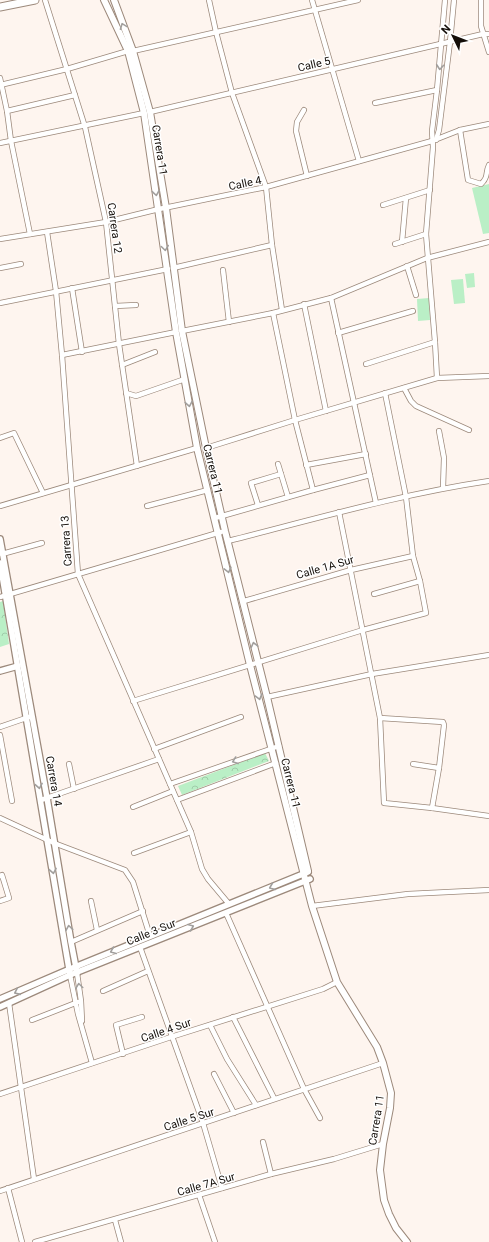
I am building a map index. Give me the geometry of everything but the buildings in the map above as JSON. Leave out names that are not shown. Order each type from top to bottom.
[{"type":"main road","points":[[0,7],[35,0]]},
{"type":"main road","name":"Carrera 11","points":[[104,0],[130,51]]},
{"type":"main road","name":"Carrera 11","points":[[114,0],[147,113],[166,208],[170,269]]},
{"type":"main road","name":"Carrera 11","points":[[147,113],[159,209],[170,269],[185,379],[197,448],[250,665],[324,939],[337,982],[376,1047],[383,1063],[392,1093],[382,1144],[380,1170],[384,1200],[396,1228],[407,1242]]},
{"type":"main road","name":"Carrera 11","points":[[179,332],[225,530],[244,601],[279,746],[306,873]]},
{"type":"street","name":"Carrera 12","points":[[45,0],[85,127],[106,222],[119,344],[137,466]]},
{"type":"street","points":[[209,0],[232,93],[266,187],[272,245],[282,310]]},
{"type":"street","points":[[312,0],[359,161]]},
{"type":"street","points":[[1,84],[67,69],[130,51],[358,0]]},
{"type":"street","points":[[437,378],[436,342],[426,234],[445,0]]},
{"type":"street","points":[[434,140],[439,130],[454,0]]},
{"type":"street","points":[[481,0],[481,26],[489,52]]},
{"type":"street","name":"Calle 5","points":[[0,143],[85,127],[483,34],[489,34]]},
{"type":"street","points":[[0,78],[30,234]]},
{"type":"street","points":[[375,103],[437,90]]},
{"type":"street","points":[[7,111],[75,95]]},
{"type":"street","points":[[304,110],[297,122],[296,131],[307,176]]},
{"type":"street","name":"Calle 4","points":[[0,239],[106,222],[159,209],[266,187],[434,140],[460,130],[489,124]]},
{"type":"street","points":[[460,130],[468,180],[481,184],[487,177],[489,165]]},
{"type":"street","points":[[383,204],[430,190]]},
{"type":"street","points":[[402,242],[406,198]]},
{"type":"street","name":"Carrera 13","points":[[47,232],[56,291],[62,355],[78,574],[191,832],[202,870],[229,904]]},
{"type":"street","points":[[395,244],[426,234]]},
{"type":"street","points":[[62,355],[273,313],[331,298],[428,258],[489,242]]},
{"type":"street","points":[[0,303],[170,269],[272,245]]},
{"type":"street","points":[[0,268],[21,264]]},
{"type":"street","points":[[407,266],[416,295]]},
{"type":"street","points":[[223,270],[229,322]]},
{"type":"street","points":[[72,288],[82,352]]},
{"type":"street","points":[[331,298],[376,503]]},
{"type":"street","points":[[304,304],[326,411]]},
{"type":"street","points":[[115,306],[136,305]]},
{"type":"street","points":[[338,332],[413,311]]},
{"type":"street","points":[[273,313],[295,420],[313,490]]},
{"type":"street","points":[[366,364],[436,342]]},
{"type":"street","points":[[122,365],[155,352]]},
{"type":"street","points":[[206,448],[437,378],[489,376]]},
{"type":"street","points":[[126,393],[136,396],[185,379]]},
{"type":"street","points":[[404,388],[411,401],[416,406],[469,430]]},
{"type":"street","points":[[134,701],[363,630],[426,613],[420,581],[413,556],[406,497],[385,393]]},
{"type":"street","points":[[439,431],[444,458],[443,488]]},
{"type":"street","points":[[0,438],[14,434],[43,493]]},
{"type":"street","points":[[0,506],[197,448]]},
{"type":"street","points":[[306,465],[366,454]]},
{"type":"street","points":[[278,464],[288,497]]},
{"type":"street","points":[[258,505],[251,483],[281,474]]},
{"type":"street","points":[[215,518],[370,475]]},
{"type":"street","points":[[228,541],[376,503],[443,488],[489,481]]},
{"type":"street","points":[[147,506],[208,490]]},
{"type":"street","points":[[339,512],[380,718],[384,803],[489,816]]},
{"type":"street","points":[[5,596],[225,530]]},
{"type":"street","name":"Carrera 14","points":[[0,539],[5,596]]},
{"type":"street","points":[[2,554],[42,543]]},
{"type":"street","name":"Calle 1A Sur","points":[[244,601],[351,570],[413,556]]},
{"type":"street","name":"Carrera 14","points":[[0,563],[5,596],[15,638],[76,966],[81,1001],[82,1027]]},
{"type":"street","points":[[374,594],[420,581]]},
{"type":"street","name":"Carrera 14","points":[[15,638],[18,666],[29,717]]},
{"type":"street","points":[[267,697],[372,674],[489,655]]},
{"type":"street","points":[[0,671],[18,666]]},
{"type":"street","points":[[0,727],[29,717]]},
{"type":"street","points":[[154,749],[241,718]]},
{"type":"street","points":[[380,718],[443,722],[439,768],[432,808]]},
{"type":"street","points":[[0,734],[12,801]]},
{"type":"street","points":[[170,784],[272,747],[279,746]]},
{"type":"street","points":[[44,799],[159,759]]},
{"type":"street","points":[[177,800],[276,762]]},
{"type":"street","points":[[69,764],[74,789]]},
{"type":"street","points":[[413,764],[439,768]]},
{"type":"street","points":[[133,807],[173,791]]},
{"type":"street","name":"Carrera 14","points":[[44,799],[47,840],[70,975],[92,1063]]},
{"type":"street","points":[[0,818],[54,844],[125,870],[133,882],[150,936]]},
{"type":"street","points":[[134,853],[191,832]]},
{"type":"street","name":"Calle 3 Sur","points":[[0,1000],[76,966],[306,873]]},
{"type":"street","points":[[0,901],[9,898],[1,875]]},
{"type":"street","name":"Calle 3 Sur","points":[[0,1007],[70,975],[308,880]]},
{"type":"street","points":[[314,905],[408,894],[489,890]]},
{"type":"street","points":[[91,901],[97,930]]},
{"type":"street","points":[[71,942],[143,911]]},
{"type":"street","points":[[226,913],[304,1089],[320,1118]]},
{"type":"street","points":[[140,948],[203,1123],[222,1188]]},
{"type":"street","points":[[103,990],[148,971]]},
{"type":"street","name":"Calle 4 Sur","points":[[0,1094],[322,989],[337,982]]},
{"type":"street","points":[[32,1020],[81,1001]]},
{"type":"street","points":[[9,1003],[34,1179]]},
{"type":"street","points":[[122,1054],[116,1025],[142,1017]]},
{"type":"street","points":[[233,1017],[274,1098]]},
{"type":"street","points":[[210,1025],[227,1059],[256,1104]]},
{"type":"street","name":"Calle 5 Sur","points":[[0,1191],[234,1113],[256,1104],[383,1063]]},
{"type":"street","points":[[214,1074],[234,1113]]},
{"type":"street","points":[[263,1142],[271,1174]]},
{"type":"street","name":"Calle 7A Sur","points":[[35,1242],[271,1174],[334,1159],[382,1144]]},
{"type":"street","points":[[8,1188],[22,1242]]},
{"type":"street","points":[[199,1195],[215,1242]]},
{"type":"street","points":[[115,1220],[121,1242]]},
{"type":"green space","points":[[489,184],[489,233],[483,234],[472,188]]},
{"type":"green space","points":[[474,273],[475,287],[467,288],[465,274]]},
{"type":"green space","points":[[463,279],[465,303],[454,304],[451,280]]},
{"type":"green space","points":[[429,298],[430,320],[418,321],[417,299]]},
{"type":"green space","points":[[3,601],[9,644],[0,647],[0,602]]},
{"type":"green space","points":[[265,753],[269,761],[182,795],[178,786]]}]
